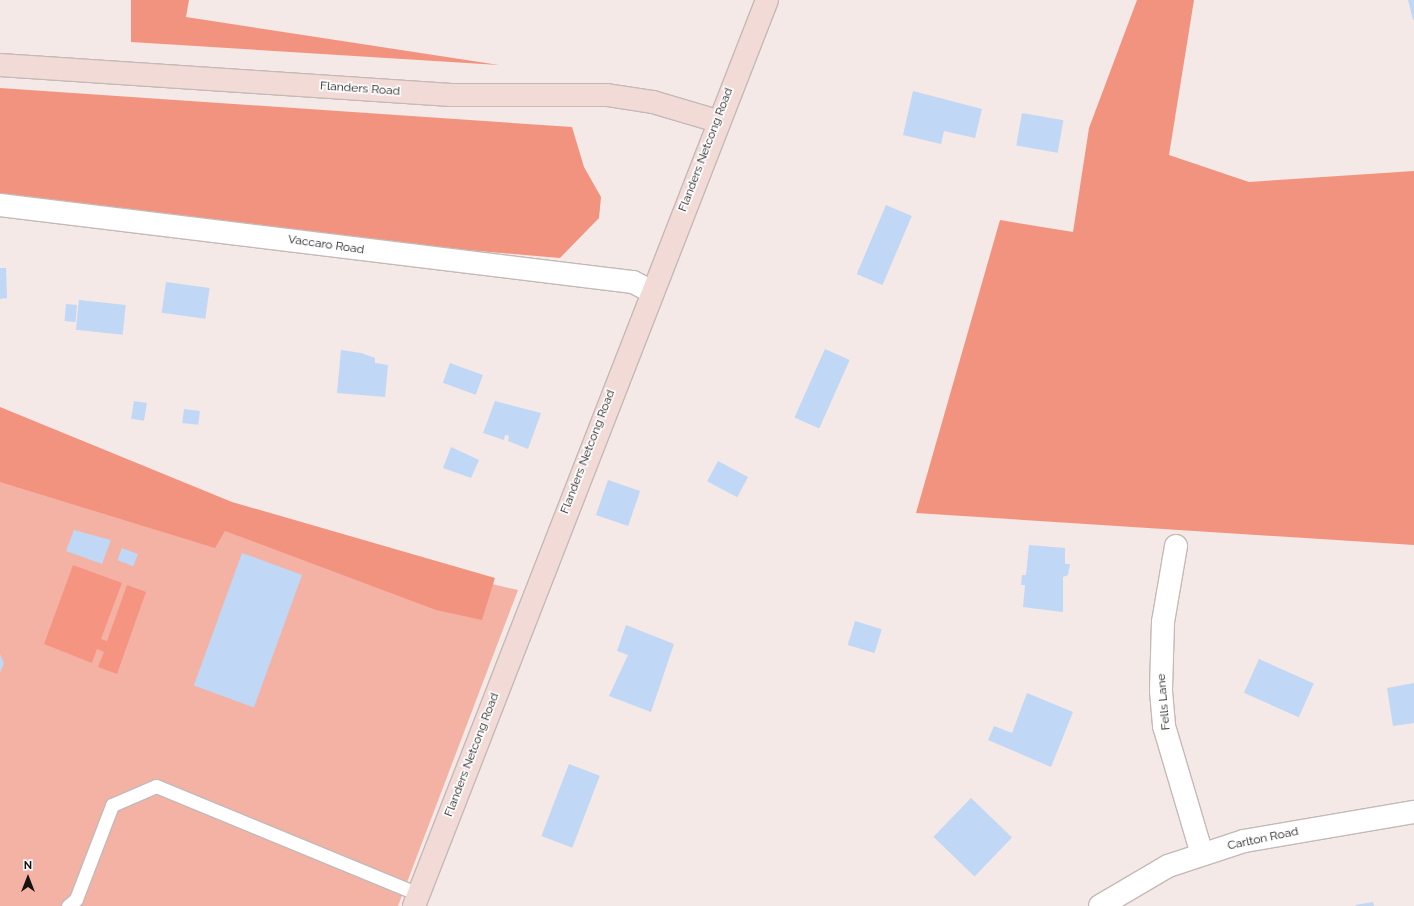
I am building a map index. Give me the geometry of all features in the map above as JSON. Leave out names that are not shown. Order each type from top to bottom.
[{"type":"main road","name":"Flanders Netcong Road","points":[[416,900],[716,121],[767,0]]},
{"type":"main road","name":"Flanders Road","points":[[0,65],[451,95],[607,95],[653,102],[716,121]]},
{"type":"street","name":"Vaccaro Road","points":[[0,205],[633,282],[651,291]]},
{"type":"street","name":"Fells Lane","points":[[1176,546],[1163,622],[1161,692],[1164,726],[1202,854]]},
{"type":"street","name":"Carlton Road","points":[[1100,906],[1168,866],[1244,841],[1414,812]]},
{"type":"lane","points":[[68,906],[76,898],[112,805],[156,786],[416,900]]},
{"type":"shaded area","points":[[131,0],[189,0],[186,17],[499,65],[131,42]]},
{"type":"shaded area","points":[[1137,0],[1194,0],[1169,155],[1249,182],[1414,171],[1414,545],[916,513],[1000,220],[1073,232],[1089,128]]},
{"type":"shaded area","points":[[0,88],[572,127],[584,167],[601,197],[599,218],[560,258],[326,238],[0,195]]},
{"type":"shaded area","points":[[0,407],[232,502],[495,578],[482,620],[436,610],[225,531],[215,548],[0,482]]},
{"type":"shaded area","points":[[0,469],[518,590],[398,906],[0,906]]},
{"type":"shaded area","points":[[73,565],[122,583],[101,639],[107,641],[127,585],[146,592],[117,674],[98,667],[104,652],[97,649],[92,663],[44,644]]},
{"type":"building","points":[[1408,0],[1414,0],[1414,20],[1413,20]]},
{"type":"building","points":[[913,91],[982,109],[975,138],[944,131],[941,144],[903,135]]},
{"type":"building","points":[[1022,113],[1063,120],[1058,153],[1016,145]]},
{"type":"building","points":[[886,205],[912,216],[882,285],[857,274]]},
{"type":"building","points":[[0,268],[6,268],[7,298],[0,299]]},
{"type":"building","points":[[166,282],[210,288],[205,319],[162,313]]},
{"type":"building","points":[[79,300],[126,305],[123,335],[76,330]]},
{"type":"building","points":[[66,304],[77,305],[75,322],[65,321]]},
{"type":"building","points":[[825,349],[850,360],[819,428],[794,418]]},
{"type":"building","points":[[341,350],[361,353],[375,358],[375,363],[388,365],[385,397],[337,393]]},
{"type":"building","points":[[450,363],[483,375],[476,395],[443,383]]},
{"type":"building","points":[[134,401],[147,403],[144,421],[131,419]]},
{"type":"building","points":[[495,401],[541,413],[528,449],[508,441],[509,436],[505,435],[504,440],[483,433]]},
{"type":"building","points":[[184,409],[200,411],[198,425],[182,423]]},
{"type":"building","points":[[451,447],[479,460],[471,478],[443,468]]},
{"type":"building","points":[[718,461],[748,477],[737,497],[707,481]]},
{"type":"building","points":[[608,480],[640,491],[628,526],[596,515]]},
{"type":"building","points":[[74,530],[111,540],[102,564],[66,551]]},
{"type":"building","points":[[1029,545],[1065,548],[1065,564],[1070,564],[1068,575],[1063,577],[1063,612],[1023,607],[1025,585],[1021,585],[1022,575],[1026,575]]},
{"type":"building","points":[[122,548],[138,554],[133,566],[117,560]]},
{"type":"building","points":[[242,553],[302,575],[254,707],[194,685]]},
{"type":"building","points":[[855,621],[882,629],[874,653],[848,645]]},
{"type":"building","points":[[626,625],[674,644],[651,712],[609,696],[628,655],[617,651]]},
{"type":"building","points":[[0,654],[4,663],[0,673]]},
{"type":"building","points":[[1259,659],[1314,683],[1299,717],[1244,693]]},
{"type":"building","points":[[1414,683],[1414,723],[1393,726],[1387,688]]},
{"type":"building","points":[[1027,693],[1073,712],[1051,767],[988,740],[994,726],[1012,733]]},
{"type":"building","points":[[569,764],[600,776],[572,848],[541,836]]},
{"type":"building","points":[[971,798],[1012,838],[974,876],[933,837]]},
{"type":"building","points":[[1373,902],[1374,906],[1355,905]]}]
